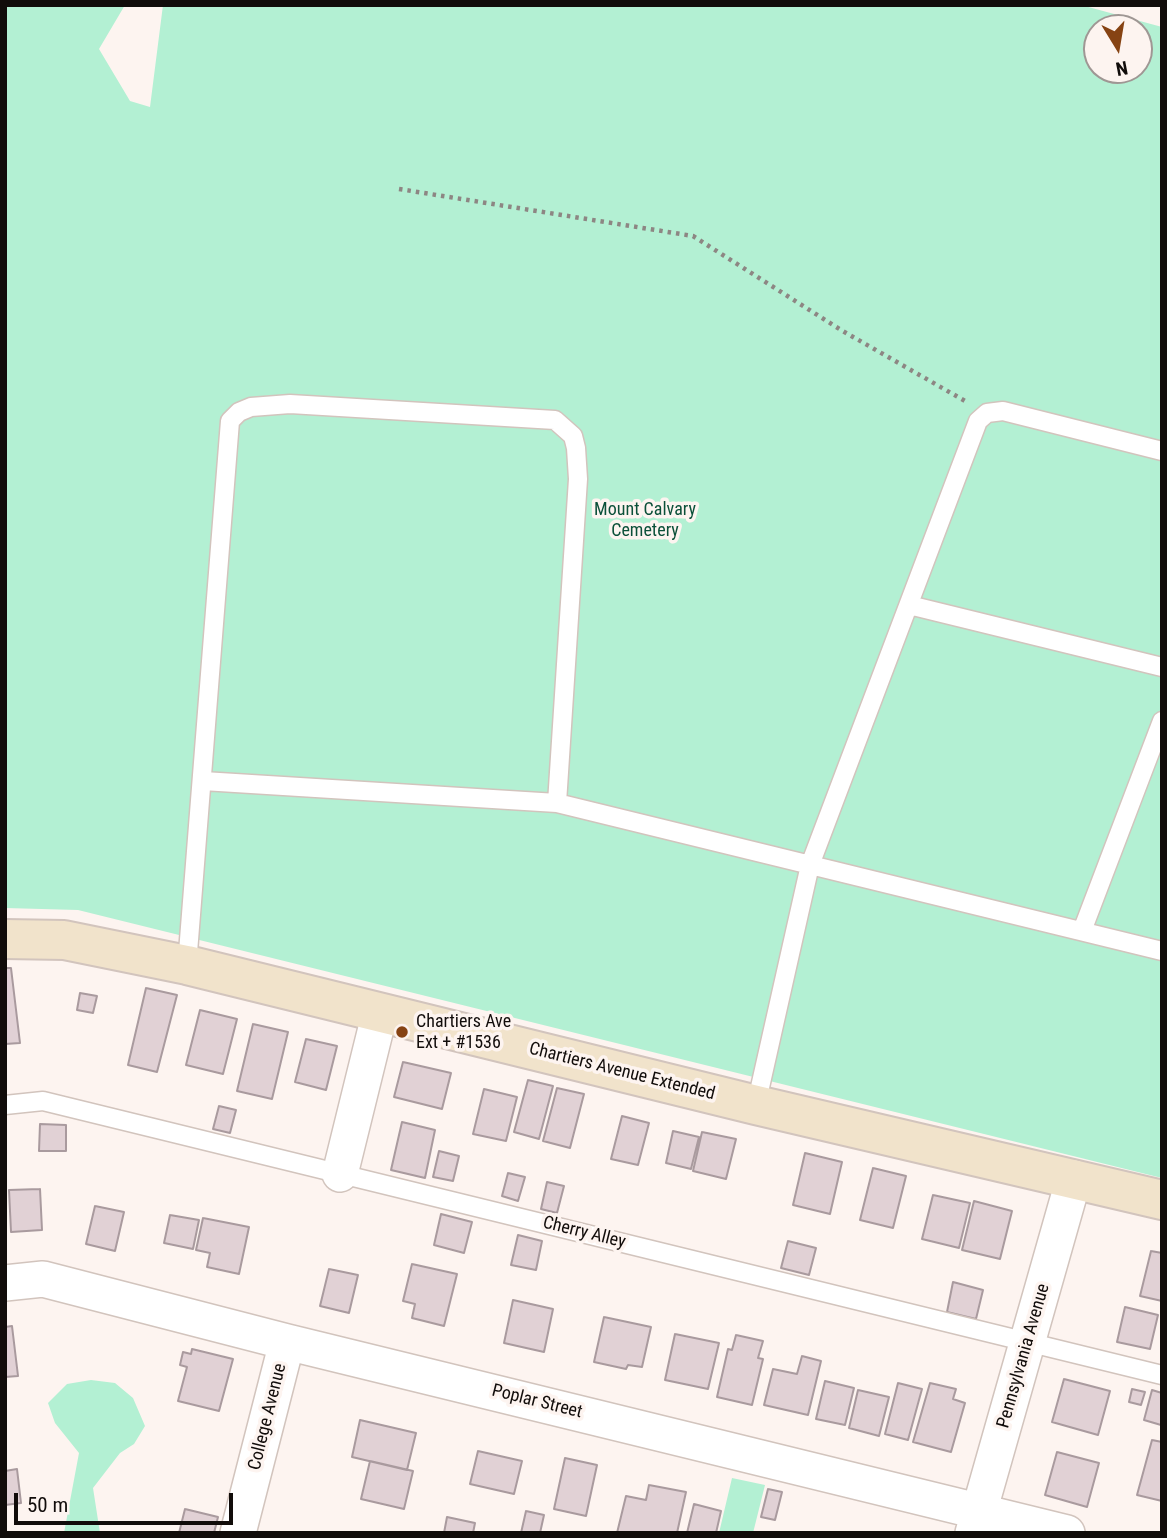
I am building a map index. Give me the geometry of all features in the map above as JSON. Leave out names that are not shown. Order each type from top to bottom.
[{"type":"street","name":"Chartiers Avenue Extended","points":[[5,939],[64,940],[187,965],[756,1105],[1162,1200]]},
{"type":"street","points":[[340,1174],[380,1012]]},
{"type":"street","name":"Pennsylvania Avenue","points":[[977,1522],[1074,1178]]},
{"type":"street","name":"Poplar Street","points":[[5,1283],[43,1279],[977,1522],[1068,1533]]},
{"type":"street","name":"College Avenue","points":[[238,1533],[287,1342]]},
{"type":"lane","points":[[187,965],[230,421],[239,412],[251,407],[290,404],[555,420],[573,436],[577,469],[557,803]]},
{"type":"lane","points":[[756,1105],[810,865],[978,421],[987,413],[1003,411],[1162,451]]},
{"type":"lane","points":[[909,605],[1162,667]]},
{"type":"lane","points":[[1082,931],[1162,721]]},
{"type":"lane","points":[[203,781],[557,803],[1162,951]]},
{"type":"lane","name":"Cherry Alley","points":[[5,1105],[43,1101],[1162,1375]]},
{"type":"path","points":[[399,189],[694,236],[841,330],[987,413]]},
{"type":"green space","name":"Mount Calvary Cemetery","points":[[5,5],[125,5],[99,49],[130,101],[150,107],[163,5],[1081,5],[1114,14],[1083,14],[1083,84],[1153,84],[1153,25],[1162,27],[1162,1178],[78,910],[5,908]]},
{"type":"green space","points":[[91,1380],[115,1383],[133,1398],[145,1426],[134,1444],[120,1453],[93,1488],[100,1533],[64,1533],[79,1453],[55,1423],[48,1403],[67,1384]]},
{"type":"green space","points":[[732,1478],[765,1485],[753,1533],[719,1533]]},
{"type":"building","points":[[5,968],[11,968],[20,1043],[5,1044]]},
{"type":"building","points":[[146,988],[177,995],[157,1072],[128,1065]]},
{"type":"building","points":[[80,993],[97,996],[93,1013],[77,1010]]},
{"type":"building","points":[[200,1010],[237,1019],[223,1074],[186,1065]]},
{"type":"building","points":[[253,1024],[288,1032],[272,1099],[237,1091]]},
{"type":"building","points":[[306,1039],[337,1046],[326,1090],[295,1082]]},
{"type":"building","points":[[403,1062],[451,1073],[442,1109],[394,1097]]},
{"type":"building","points":[[528,1080],[553,1086],[539,1139],[514,1132]]},
{"type":"building","points":[[557,1088],[584,1094],[570,1148],[543,1141]]},
{"type":"building","points":[[484,1089],[517,1097],[506,1141],[473,1134]]},
{"type":"building","points":[[219,1106],[236,1110],[230,1133],[213,1129]]},
{"type":"building","points":[[622,1116],[649,1123],[638,1165],[611,1159]]},
{"type":"building","points":[[402,1122],[435,1130],[425,1178],[391,1170]]},
{"type":"building","points":[[40,1124],[66,1125],[66,1151],[39,1151]]},
{"type":"building","points":[[673,1131],[699,1137],[691,1169],[666,1163]]},
{"type":"building","points":[[702,1132],[736,1139],[726,1179],[693,1171]]},
{"type":"building","points":[[439,1151],[459,1156],[453,1181],[433,1177]]},
{"type":"building","points":[[805,1153],[842,1162],[830,1214],[793,1205]]},
{"type":"building","points":[[873,1168],[906,1176],[893,1228],[860,1220]]},
{"type":"building","points":[[508,1173],[525,1177],[518,1201],[502,1196]]},
{"type":"building","points":[[547,1182],[564,1186],[557,1213],[541,1209]]},
{"type":"building","points":[[40,1189],[42,1230],[11,1232],[9,1190]]},
{"type":"building","points":[[933,1195],[970,1203],[959,1248],[922,1239]]},
{"type":"building","points":[[974,1201],[1012,1211],[1000,1259],[962,1250]]},
{"type":"building","points":[[95,1206],[124,1212],[115,1251],[86,1244]]},
{"type":"building","points":[[441,1214],[472,1222],[464,1253],[434,1245]]},
{"type":"building","points":[[170,1215],[199,1220],[193,1249],[164,1243]]},
{"type":"building","points":[[203,1218],[249,1227],[239,1274],[207,1267],[210,1253],[196,1250]]},
{"type":"building","points":[[518,1235],[542,1241],[536,1270],[511,1265]]},
{"type":"building","points":[[788,1241],[816,1248],[809,1275],[781,1268]]},
{"type":"building","points":[[1151,1251],[1162,1253],[1162,1301],[1140,1296]]},
{"type":"building","points":[[412,1264],[457,1274],[444,1326],[412,1318],[415,1304],[403,1301]]},
{"type":"building","points":[[329,1269],[358,1275],[349,1313],[320,1306]]},
{"type":"building","points":[[953,1282],[983,1290],[976,1319],[947,1312]]},
{"type":"building","points":[[513,1300],[553,1309],[544,1352],[504,1343]]},
{"type":"building","points":[[1125,1307],[1158,1315],[1150,1349],[1117,1342]]},
{"type":"building","points":[[604,1317],[651,1327],[642,1367],[628,1365],[626,1369],[594,1362]]},
{"type":"building","points":[[12,1326],[18,1376],[5,1377],[5,1327]]},
{"type":"building","points":[[675,1334],[719,1343],[708,1389],[665,1380]]},
{"type":"building","points":[[736,1335],[763,1341],[758,1358],[763,1359],[752,1405],[717,1397],[728,1349],[732,1350]]},
{"type":"building","points":[[192,1349],[233,1359],[219,1411],[178,1401],[187,1367],[180,1365],[183,1352],[191,1354]]},
{"type":"building","points":[[802,1356],[821,1361],[808,1415],[764,1405],[773,1369],[797,1374]]},
{"type":"building","points":[[1064,1379],[1110,1391],[1098,1435],[1052,1422]]},
{"type":"building","points":[[825,1381],[854,1388],[845,1425],[816,1419]]},
{"type":"building","points":[[898,1383],[922,1389],[908,1440],[885,1434]]},
{"type":"building","points":[[930,1383],[956,1389],[953,1399],[965,1403],[951,1452],[913,1442]]},
{"type":"building","points":[[1132,1389],[1145,1392],[1141,1405],[1129,1402]]},
{"type":"building","points":[[858,1390],[889,1397],[879,1436],[849,1428]]},
{"type":"building","points":[[1152,1390],[1162,1393],[1161,1425],[1144,1420]]},
{"type":"building","points":[[360,1420],[416,1433],[407,1470],[352,1457]]},
{"type":"building","points":[[1152,1440],[1162,1442],[1162,1501],[1137,1495]]},
{"type":"building","points":[[478,1451],[522,1461],[514,1494],[470,1484]]},
{"type":"building","points":[[1057,1452],[1099,1463],[1087,1507],[1045,1495]]},
{"type":"building","points":[[565,1458],[597,1465],[586,1516],[554,1509]]},
{"type":"building","points":[[370,1461],[413,1471],[404,1509],[361,1499]]},
{"type":"building","points":[[17,1469],[21,1503],[5,1505],[5,1471]]},
{"type":"building","points":[[649,1485],[686,1492],[677,1533],[617,1533],[626,1496],[646,1500]]},
{"type":"building","points":[[768,1489],[782,1492],[775,1520],[761,1517]]},
{"type":"building","points":[[694,1504],[721,1511],[716,1533],[687,1533]]},
{"type":"building","points":[[185,1509],[218,1517],[214,1533],[179,1533]]},
{"type":"building","points":[[526,1511],[544,1515],[540,1533],[521,1533]]},
{"type":"building","points":[[447,1517],[475,1523],[473,1533],[444,1533]]},
{"type":"place","name":"Chartiers Ave Ext + #1536","points":[[402,1032]]}]
